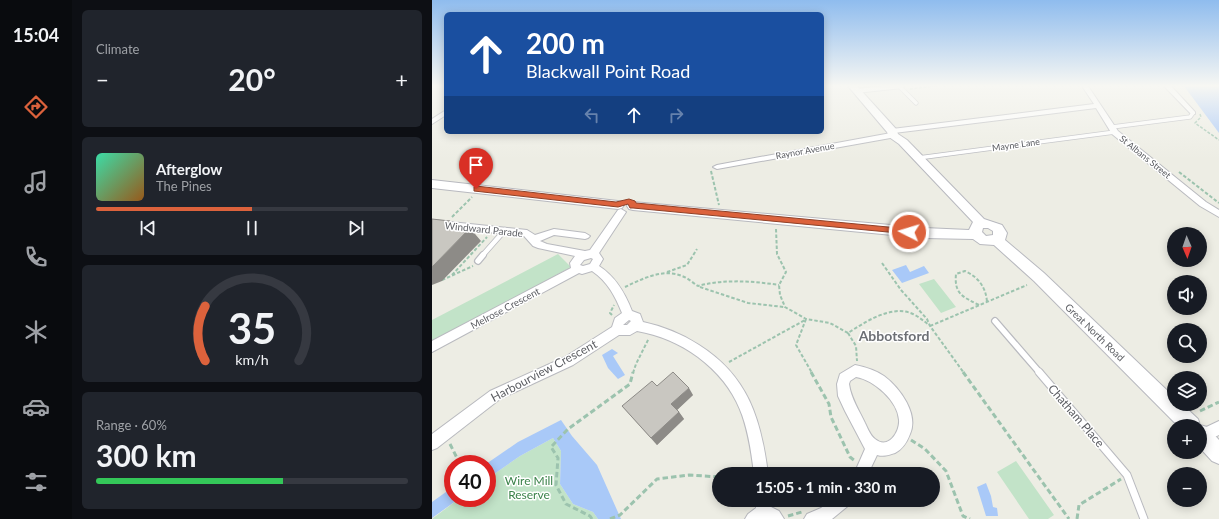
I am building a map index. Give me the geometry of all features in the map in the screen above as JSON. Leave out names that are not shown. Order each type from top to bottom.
[{"type":"street","points":[[432,184],[595,201],[624,207],[916,232],[967,235],[979,229],[918,158],[873,110]]},
{"type":"street","name":"Raynor Avenue","points":[[717,167],[893,133],[1066,110]]},
{"type":"street","name":"St Albans Street","points":[[1101,110],[1114,130],[1203,204],[1219,214]]},
{"type":"street","points":[[433,120],[444,113]]},
{"type":"street","points":[[433,120],[444,120]]},
{"type":"street","points":[[578,269],[576,268],[575,263],[579,258],[589,254],[624,207]]},
{"type":"street","name":"Windward Parade","points":[[432,223],[527,233],[537,244],[544,247],[589,254]]},
{"type":"street","name":"Great North Road","points":[[979,229],[986,240],[997,240],[1039,277],[1185,419]]},
{"type":"street","name":"Windward Parade","points":[[534,239],[554,232],[585,236]]},
{"type":"street","points":[[589,254],[597,257],[598,259],[593,266],[612,281],[620,293],[622,322],[626,331],[664,332],[702,352],[730,379],[749,415],[759,453],[760,467]]},
{"type":"street","name":"Melrose Crescent","points":[[432,347],[578,269],[585,269],[593,266]]},
{"type":"street","points":[[622,322],[634,315],[637,318],[639,331]]},
{"type":"street","name":"Harbourview Crescent","points":[[432,443],[495,395],[569,360],[622,322]]},
{"type":"street","points":[[855,371],[863,372],[878,379],[897,398],[903,410],[906,424],[904,435],[899,443],[890,448],[879,449],[874,447],[869,443],[862,432],[843,390],[844,378],[855,371]]},
{"type":"street","points":[[1207,430],[1219,428]]},
{"type":"street","name":"Great North Road","points":[[1207,441],[1219,454]]},
{"type":"street","points":[[861,467],[874,447]]},
{"type":"street","points":[[810,515],[826,514],[835,507]]},
{"type":"lane","name":"Mayne Lane","points":[[918,158],[1114,130],[1190,117],[1193,113]]},
{"type":"lane","points":[[478,261],[505,230]]},
{"type":"lane","name":"Chatham Place","points":[[995,321],[1127,475],[1144,519]]},
{"type":"path","points":[[1197,120],[1195,123],[1219,140]]},
{"type":"path","points":[[717,167],[710,172],[719,207]]},
{"type":"path","points":[[445,224],[473,197]]},
{"type":"path","points":[[776,228],[777,254],[786,272],[779,285],[780,296],[785,307]]},
{"type":"path","points":[[451,276],[495,229]]},
{"type":"path","points":[[624,287],[656,274],[687,265],[696,249]]},
{"type":"path","points":[[882,263],[901,290],[927,319],[930,326],[1069,519]]},
{"type":"path","points":[[979,305],[964,298],[956,290],[954,282],[956,274],[965,271],[975,276],[985,289],[986,302]]},
{"type":"path","points":[[666,272],[682,276],[698,286],[748,303],[785,307],[806,319],[830,323],[848,333],[854,341],[858,350],[855,371]]},
{"type":"path","points":[[698,286],[712,282],[757,282],[779,285]]},
{"type":"path","points":[[930,326],[1027,285]]},
{"type":"path","points":[[616,299],[610,313],[615,320],[622,322]]},
{"type":"path","points":[[848,333],[870,320],[890,313],[902,311],[913,313],[930,326]]},
{"type":"path","points":[[718,368],[806,319]]},
{"type":"path","points":[[806,319],[796,345],[829,404],[831,417],[850,457],[856,462],[857,467]]},
{"type":"path","points":[[639,331],[656,339]]},
{"type":"path","points":[[592,519],[590,516],[566,504],[559,492],[556,485],[558,458],[551,447],[568,429],[630,384],[636,364],[650,336]]},
{"type":"path","points":[[1207,408],[1219,402]]},
{"type":"path","points":[[445,433],[456,455]]},
{"type":"path","points":[[904,435],[925,449],[946,471],[963,517],[970,519]]},
{"type":"path","points":[[610,519],[620,515],[657,479],[689,475],[712,477]]},
{"type":"path","points":[[1077,519],[1079,505],[1127,475]]},
{"type":"path","points":[[768,512],[788,516],[810,515]]},
{"type":"green space","points":[[558,254],[571,267],[432,343],[432,320]]},
{"type":"green space","points":[[934,279],[956,307],[941,313],[919,284]]},
{"type":"green space","name":"Wire Mill Reserve","points":[[553,438],[561,451],[560,484],[573,504],[593,512],[598,519],[432,519],[448,507],[496,507],[496,473],[520,456]]},
{"type":"green space","points":[[1016,461],[1054,515],[1048,519],[1029,519],[997,472]]},
{"type":"water","points":[[1202,110],[1219,110],[1219,133]]},
{"type":"water","points":[[906,265],[910,272],[924,266],[929,273],[902,283],[892,270]]},
{"type":"water","points":[[612,349],[618,353],[613,356],[625,375],[618,379],[608,368],[602,355]]},
{"type":"water","points":[[561,420],[572,436],[597,465],[621,519],[598,519],[593,512],[573,504],[560,484],[561,451],[553,438],[520,456],[496,473],[496,457],[518,442]]},
{"type":"water","points":[[986,483],[993,507],[997,508],[998,516],[986,516],[977,487]]},
{"type":"water","points":[[444,493],[444,507],[447,507],[432,518],[432,502]]},
{"type":"building","points":[[432,219],[450,221],[445,225],[470,228],[432,267]]},
{"type":"building","points":[[673,372],[689,388],[671,404],[679,412],[651,438],[622,406],[652,381],[657,386]]},
{"type":"district","name":"Abbotsford","points":[[894,336]]},
{"type":"route","points":[[476,189],[595,201],[618,205],[624,201],[629,201],[633,204],[633,206],[909,232]]}]
